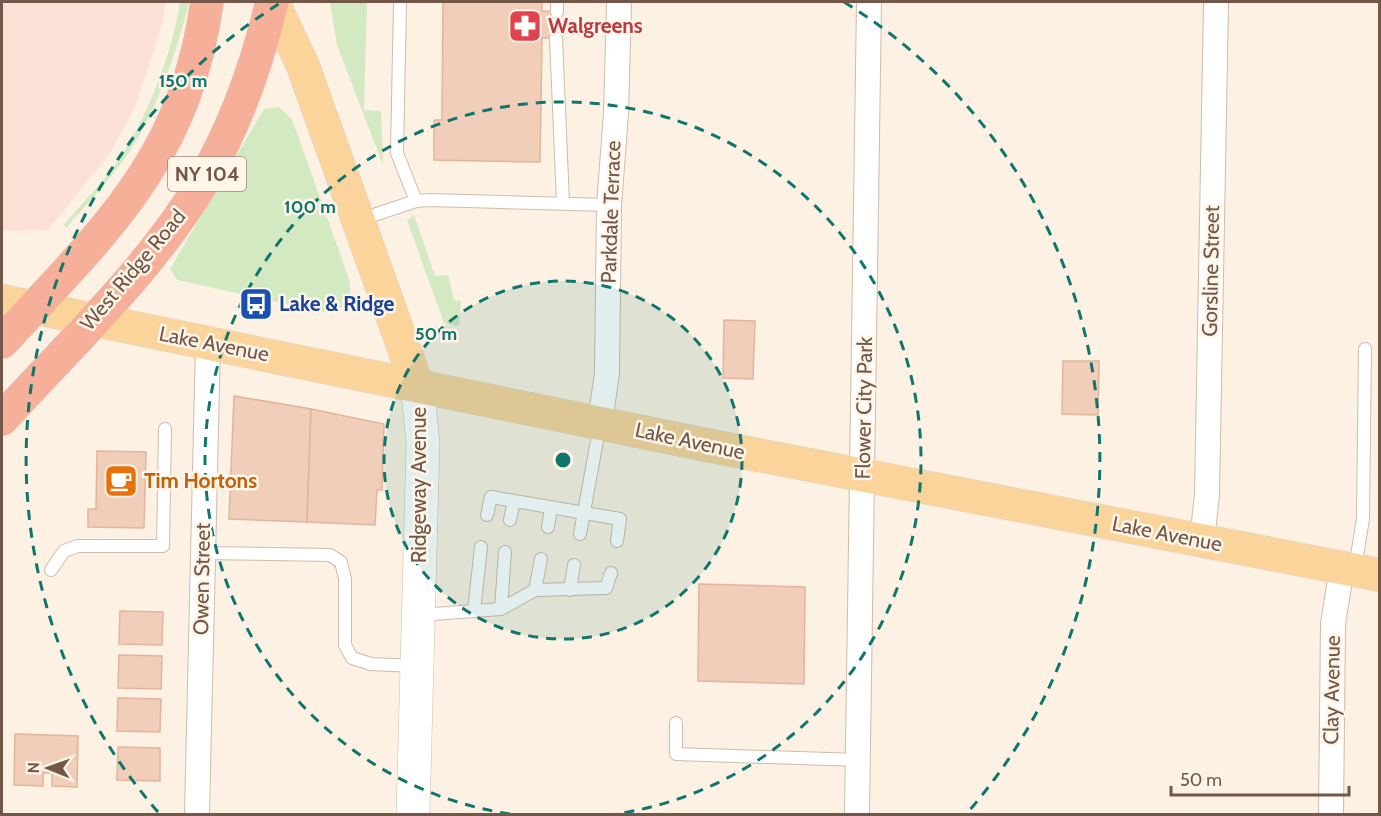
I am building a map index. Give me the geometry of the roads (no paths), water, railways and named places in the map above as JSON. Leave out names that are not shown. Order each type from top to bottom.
[{"type":"highway","name":"NY 104","points":[[2,342],[110,224],[135,193],[155,161],[188,86],[199,50],[207,2]]},
{"type":"highway","name":"West Ridge Road","points":[[2,419],[155,249],[210,169],[244,93],[273,2]]},
{"type":"main road","name":"Ridgeway Avenue","points":[[273,2],[303,66],[417,386]]},
{"type":"main road","name":"Lake Avenue","points":[[2,301],[863,475],[1359,571]]},
{"type":"street","name":"Parkdale Terrace","points":[[600,422],[607,373],[609,205],[617,104],[619,2]]},
{"type":"street","name":"Flower City Park","points":[[857,814],[869,2]]},
{"type":"street","name":"Gorsline Street","points":[[1202,541],[1208,482],[1216,2]]},
{"type":"street","name":"Owen Street","points":[[197,814],[208,343]]},
{"type":"street","name":"Ridgeway Avenue","points":[[413,814],[423,443],[417,386]]},
{"type":"street","name":"Clay Avenue","points":[[1331,814],[1333,624],[1359,571]]},
{"type":"lane","points":[[399,2],[397,153],[416,201]]},
{"type":"lane","points":[[556,38],[562,203]]},
{"type":"lane","points":[[358,220],[416,201],[609,205]]},
{"type":"lane","points":[[1359,571],[1363,519],[1365,348]]},
{"type":"lane","points":[[580,534],[600,422]]},
{"type":"lane","points":[[51,570],[64,551],[78,546],[164,546],[165,429]]},
{"type":"lane","points":[[487,515],[491,497],[620,519],[617,541]]},
{"type":"lane","points":[[510,520],[514,501]]},
{"type":"lane","points":[[548,527],[551,507]]},
{"type":"lane","points":[[474,611],[481,547]]},
{"type":"lane","points":[[501,609],[505,552]]},
{"type":"lane","points":[[203,553],[330,555],[341,562],[345,579],[345,645],[352,658],[371,664],[416,666]]},
{"type":"lane","points":[[535,590],[541,559]]},
{"type":"lane","points":[[570,590],[574,565]]},
{"type":"lane","points":[[419,615],[501,609],[535,590],[606,588],[611,573]]},
{"type":"lane","points":[[676,723],[676,754],[858,760]]},
{"type":"place","name":"Walgreens","points":[[525,26]]},
{"type":"place","name":"Lake & Ridge","points":[[256,304]]},
{"type":"place","name":"Tim Hortons","points":[[121,481]]}]
